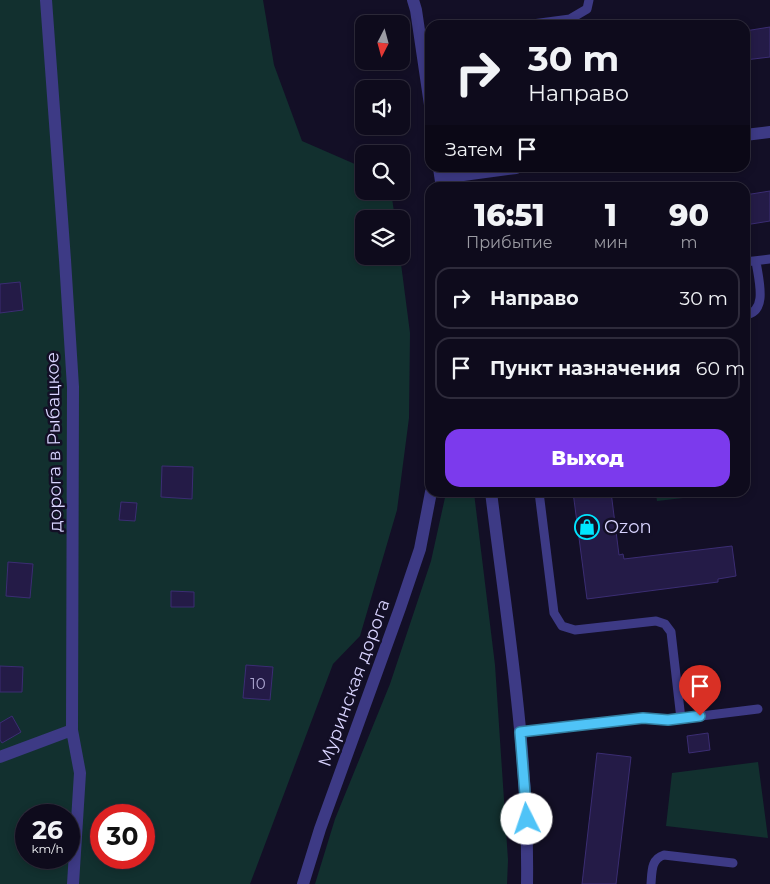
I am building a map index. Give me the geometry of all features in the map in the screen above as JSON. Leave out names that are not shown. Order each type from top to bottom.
[{"type":"street","name":"дорога в Рыбацкое","points":[[46,0],[66,260],[73,387],[72,730],[80,773],[73,884]]},
{"type":"street","points":[[413,0],[425,38]]},
{"type":"street","points":[[750,134],[770,132]]},
{"type":"street","points":[[440,178],[486,172]]},
{"type":"street","name":"Муринская дорога","points":[[303,884],[320,829],[417,557],[430,497]]},
{"type":"street","points":[[492,497],[520,732],[528,838],[527,884]]},
{"type":"street","points":[[0,757],[72,730]]},
{"type":"lane","points":[[563,20],[570,19],[587,9],[589,0]]},
{"type":"lane","points":[[750,262],[770,259]]},
{"type":"lane","points":[[750,315],[758,310],[760,301],[756,261]]},
{"type":"lane","points":[[541,497],[554,614],[562,626],[575,630],[656,621],[666,624],[671,632],[681,719]]},
{"type":"lane","points":[[520,732],[643,718],[668,720],[758,710]]},
{"type":"lane","points":[[650,884],[653,864],[657,857],[664,855],[733,863]]},
{"type":"green space","points":[[0,0],[263,0],[274,65],[302,141],[355,164],[355,200],[392,200],[394,210],[355,210],[355,265],[401,265],[410,333],[409,418],[397,510],[360,636],[333,664],[250,884],[0,884]]},
{"type":"green space","points":[[445,497],[474,497],[495,665],[508,860],[507,884],[315,884],[335,819],[390,684],[431,561]]},
{"type":"green space","points":[[656,497],[692,497],[657,501]]},
{"type":"green space","points":[[758,762],[768,838],[666,826],[672,773]]},
{"type":"building","points":[[770,27],[770,57],[750,59],[750,30]]},
{"type":"building","points":[[770,191],[770,221],[750,224],[750,194]]},
{"type":"building","points":[[20,282],[23,310],[0,313],[0,284]]},
{"type":"building","points":[[162,466],[193,467],[192,499],[161,497]]},
{"type":"building","points":[[574,497],[612,497],[619,555],[623,554],[624,559],[732,546],[736,576],[718,579],[718,582],[587,599]]},
{"type":"building","points":[[121,502],[137,503],[135,521],[119,520]]},
{"type":"building","points":[[8,562],[33,564],[30,598],[6,596]]},
{"type":"building","points":[[171,591],[194,592],[194,607],[171,607]]},
{"type":"building","points":[[246,665],[273,667],[270,700],[243,698]]},
{"type":"building","points":[[0,666],[23,667],[22,692],[0,692]]},
{"type":"building","points":[[12,716],[21,732],[2,743],[0,740],[0,723]]},
{"type":"building","points":[[708,733],[710,750],[689,753],[687,736]]},
{"type":"building","points":[[597,753],[631,757],[616,884],[582,884]]},
{"type":"place","name":"Ozon","points":[[587,527]]},
{"type":"route","points":[[527,819],[520,732],[643,718],[668,720],[700,716]]}]
